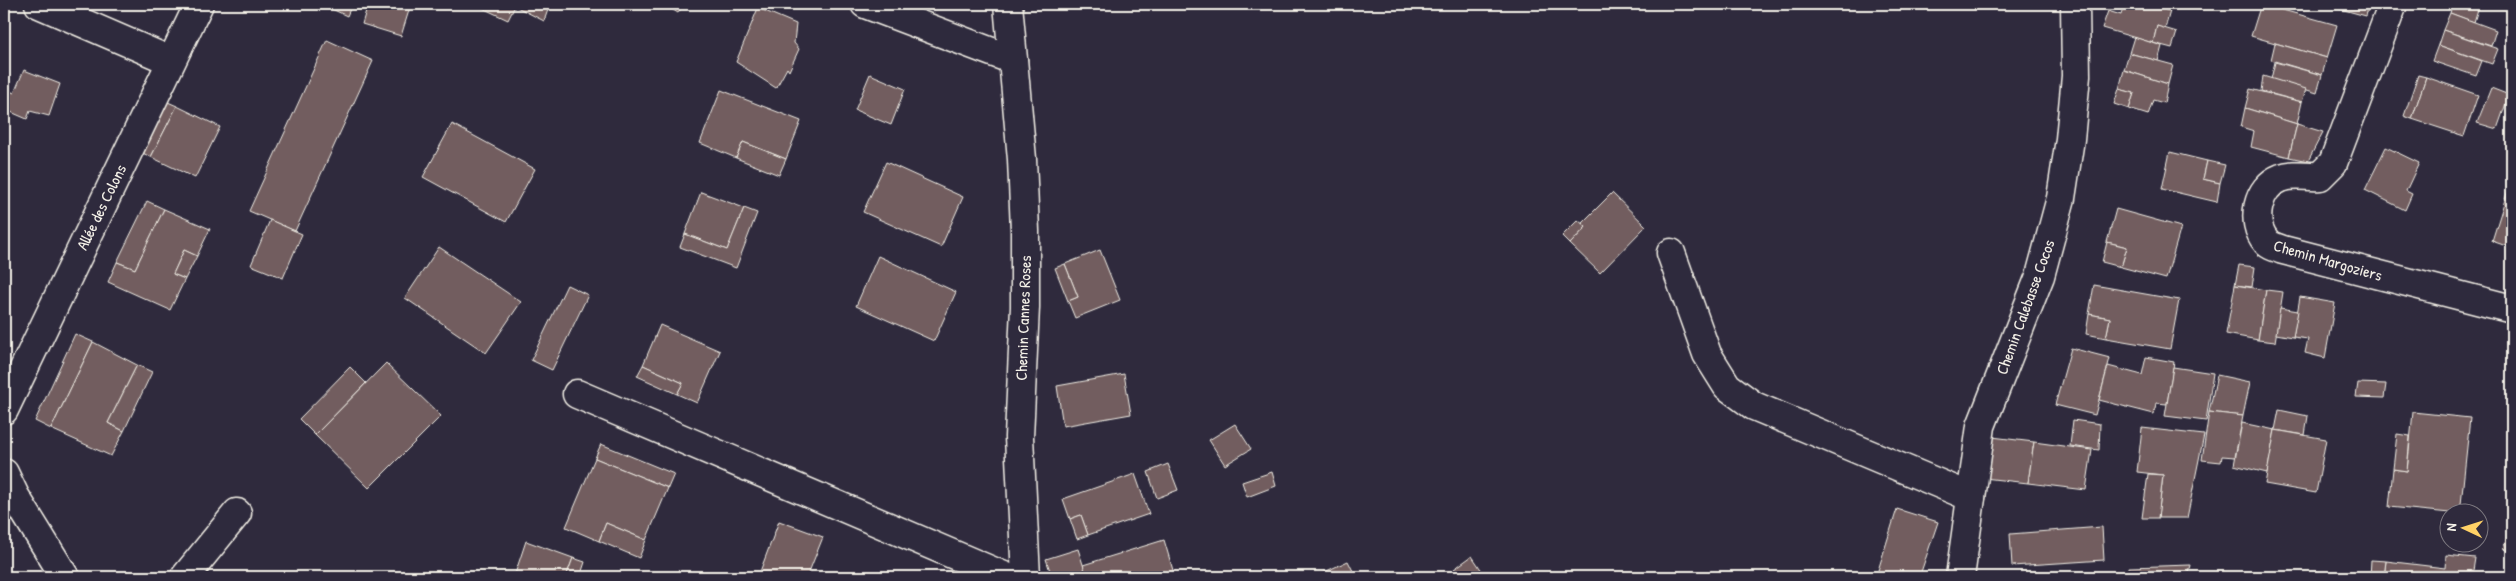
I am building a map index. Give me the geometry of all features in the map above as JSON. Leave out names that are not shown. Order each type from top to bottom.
[{"type":"street","points":[[39,4],[171,61]]},
{"type":"street","name":"Allée des Colons","points":[[4,410],[199,4]]},
{"type":"street","points":[[865,4],[1013,60]]},
{"type":"street","name":"Chemin Cannes Roses","points":[[1008,4],[1022,159],[1025,231],[1025,307],[1019,437],[1026,577]]},
{"type":"street","name":"Chemin Calebasse Cocos","points":[[1960,577],[1981,426],[2040,276],[2061,198],[2070,139],[2076,76],[2075,4]]},
{"type":"street","name":"Chemin Margoziers","points":[[2393,4],[2333,163],[2320,176],[2294,175],[2280,178],[2266,190],[2257,208],[2258,226],[2266,243],[2283,250],[2512,309]]},
{"type":"street","points":[[1672,253],[1708,354],[1728,386],[1754,406],[1971,497]]},
{"type":"street","points":[[577,394],[1006,577]]},
{"type":"street","points":[[4,473],[15,496],[65,577]]},
{"type":"street","points":[[185,577],[237,513]]},
{"type":"building","points":[[321,4],[352,4],[347,16]]},
{"type":"building","points":[[368,4],[411,4],[401,36],[362,24]]},
{"type":"building","points":[[474,4],[516,4],[508,20]]},
{"type":"building","points":[[516,4],[543,4],[549,7],[544,21],[515,6]]},
{"type":"building","points":[[672,4],[684,4],[678,13],[670,8]]},
{"type":"building","points":[[2124,4],[2145,4],[2170,11],[2165,29],[2157,26],[2153,43],[2102,28],[2108,11],[2121,15]]},
{"type":"building","points":[[2145,4],[2171,4],[2170,11]]},
{"type":"building","points":[[2261,4],[2337,25],[2327,58],[2251,36]]},
{"type":"building","points":[[2334,4],[2369,4],[2366,16],[2333,7]]},
{"type":"building","points":[[2453,4],[2479,6],[2474,22],[2450,13]]},
{"type":"building","points":[[758,8],[796,24],[794,43],[799,49],[789,71],[787,68],[776,88],[736,62]]},
{"type":"building","points":[[2450,13],[2496,30],[2491,46],[2443,30]]},
{"type":"building","points":[[2157,26],[2177,32],[2172,48],[2153,43]]},
{"type":"building","points":[[2443,30],[2498,49],[2492,64],[2438,45]]},
{"type":"building","points":[[2134,37],[2162,46],[2158,61],[2129,53]]},
{"type":"building","points":[[327,40],[373,61],[295,231],[249,211]]},
{"type":"building","points":[[2275,43],[2327,58],[2322,75],[2271,60]]},
{"type":"building","points":[[2438,45],[2482,61],[2476,76],[2432,61]]},
{"type":"building","points":[[2129,53],[2173,65],[2168,84],[2124,70]]},
{"type":"building","points":[[2275,62],[2322,75],[2317,93],[2271,79]]},
{"type":"building","points":[[24,70],[60,84],[49,116],[30,111],[27,119],[4,109],[4,88],[14,93]]},
{"type":"building","points":[[2124,70],[2168,84],[2164,103],[2153,100],[2148,115],[2129,109],[2134,93],[2119,89]]},
{"type":"building","points":[[870,74],[905,89],[891,125],[855,110]]},
{"type":"building","points":[[2418,75],[2426,77],[2412,119],[2404,116]]},
{"type":"building","points":[[2263,76],[2306,89],[2302,102],[2261,91]]},
{"type":"building","points":[[2426,77],[2478,95],[2464,136],[2412,119]]},
{"type":"building","points":[[2491,88],[2509,95],[2497,129],[2477,123]]},
{"type":"building","points":[[2119,89],[2134,93],[2129,109],[2114,104]]},
{"type":"building","points":[[2250,89],[2302,102],[2297,124],[2245,108]]},
{"type":"building","points":[[721,90],[801,121],[786,159],[743,142],[736,158],[700,143]]},
{"type":"building","points":[[161,99],[177,106],[151,157],[136,150]]},
{"type":"building","points":[[177,106],[220,127],[195,178],[151,157]]},
{"type":"building","points":[[2245,108],[2297,124],[2289,157],[2251,147],[2254,131],[2241,127]]},
{"type":"building","points":[[452,124],[535,169],[506,222],[423,177]]},
{"type":"building","points":[[2297,124],[2323,132],[2308,161],[2289,157]]},
{"type":"building","points":[[743,142],[786,159],[779,175],[736,158]]},
{"type":"building","points":[[2386,147],[2419,163],[2406,191],[2412,194],[2405,210],[2365,190]]},
{"type":"building","points":[[2170,152],[2207,161],[2203,179],[2220,183],[2217,202],[2162,189]]},
{"type":"building","points":[[2207,161],[2225,165],[2220,183],[2203,179]]},
{"type":"building","points":[[886,162],[963,197],[941,247],[863,212]]},
{"type":"building","points":[[2512,177],[2512,248],[2492,241]]},
{"type":"building","points":[[701,192],[744,208],[727,250],[685,234]]},
{"type":"building","points":[[1612,193],[1646,226],[1600,273],[1570,244],[1586,227],[1582,223]]},
{"type":"building","points":[[147,201],[164,209],[135,269],[117,262]]},
{"type":"building","points":[[744,208],[757,213],[736,268],[680,247],[685,234],[727,250]]},
{"type":"building","points":[[164,209],[210,229],[197,256],[184,250],[173,274],[185,279],[170,310],[108,282],[117,262],[135,269]]},
{"type":"building","points":[[2116,209],[2181,227],[2166,279],[2121,267],[2127,247],[2107,242]]},
{"type":"building","points":[[270,220],[302,234],[283,278],[251,265]]},
{"type":"building","points":[[1578,220],[1586,227],[1570,244],[1562,236]]},
{"type":"building","points":[[2107,242],[2127,247],[2121,267],[2102,262]]},
{"type":"building","points":[[439,247],[521,302],[486,353],[405,298]]},
{"type":"building","points":[[184,250],[197,256],[185,279],[173,274]]},
{"type":"building","points":[[1100,250],[1120,300],[1075,318],[1068,301],[1078,297],[1065,264]]},
{"type":"building","points":[[878,256],[956,292],[934,341],[856,306]]},
{"type":"building","points":[[1065,264],[1078,297],[1068,301],[1055,268]]},
{"type":"building","points":[[2239,265],[2255,267],[2252,287],[2235,285]]},
{"type":"building","points":[[567,285],[588,295],[552,370],[531,360]]},
{"type":"building","points":[[2094,285],[2179,300],[2170,349],[2106,338],[2110,318],[2089,314]]},
{"type":"building","points":[[2235,285],[2266,290],[2258,340],[2226,334]]},
{"type":"building","points":[[2266,290],[2283,292],[2275,342],[2258,340]]},
{"type":"building","points":[[2300,297],[2335,303],[2325,358],[2305,353],[2308,339],[2293,337]]},
{"type":"building","points":[[2280,308],[2298,311],[2293,337],[2276,334]]},
{"type":"building","points":[[2089,314],[2110,318],[2106,338],[2086,334]]},
{"type":"building","points":[[660,325],[720,351],[697,403],[677,394],[683,383],[643,365]]},
{"type":"building","points":[[75,334],[93,342],[51,429],[35,421]]},
{"type":"building","points":[[93,342],[137,365],[108,423],[124,431],[111,456],[51,429]]},
{"type":"building","points":[[2071,348],[2110,358],[2095,415],[2055,405]]},
{"type":"building","points":[[2146,357],[2174,362],[2167,404],[2156,403],[2154,414],[2099,400],[2108,366],[2142,375]]},
{"type":"building","points":[[386,363],[441,416],[369,488],[315,435]]},
{"type":"building","points":[[137,365],[152,372],[124,431],[108,423]]},
{"type":"building","points":[[643,365],[683,383],[677,394],[637,376]]},
{"type":"building","points":[[350,367],[366,383],[315,435],[299,419]]},
{"type":"building","points":[[2173,367],[2213,373],[2206,421],[2165,416]]},
{"type":"building","points":[[1124,374],[1131,414],[1063,426],[1057,386]]},
{"type":"building","points":[[2217,375],[2250,382],[2243,416],[2209,412]]},
{"type":"building","points":[[2358,383],[2386,384],[2384,398],[2356,397]]},
{"type":"building","points":[[2279,410],[2308,416],[2305,435],[2275,430]]},
{"type":"building","points":[[2209,412],[2243,416],[2235,457],[2222,456],[2221,462],[2202,460]]},
{"type":"building","points":[[2413,412],[2470,418],[2461,504],[2438,504],[2438,512],[2389,507],[2393,469],[2407,471]]},
{"type":"building","points":[[2073,420],[2100,424],[2099,450],[2070,446]]},
{"type":"building","points":[[2242,423],[2275,430],[2267,473],[2234,465]]},
{"type":"building","points":[[1235,424],[1251,449],[1225,465],[1209,440]]},
{"type":"building","points":[[2142,428],[2204,435],[2187,518],[2158,518],[2163,475],[2137,472]]},
{"type":"building","points":[[2275,430],[2326,439],[2316,493],[2265,484]]},
{"type":"building","points":[[2397,434],[2410,436],[2407,471],[2393,469]]},
{"type":"building","points":[[1992,437],[2034,442],[2028,483],[1984,478]]},
{"type":"building","points":[[2034,442],[2092,450],[2086,490],[2028,483]]},
{"type":"building","points":[[601,444],[674,474],[668,488],[595,458]]},
{"type":"building","points":[[595,458],[668,488],[646,540],[606,523],[599,541],[566,527]]},
{"type":"building","points":[[1168,464],[1178,490],[1157,498],[1148,472]]},
{"type":"building","points":[[1272,472],[1276,486],[1247,497],[1242,482]]},
{"type":"building","points":[[1135,474],[1149,514],[1088,535],[1081,515],[1070,519],[1063,499]]},
{"type":"building","points":[[2148,474],[2163,475],[2158,518],[2142,518]]},
{"type":"building","points":[[1897,509],[1938,522],[1920,575],[1911,572],[1909,577],[1876,577]]},
{"type":"building","points":[[1081,515],[1088,535],[1077,539],[1070,519]]},
{"type":"building","points":[[779,521],[823,537],[807,577],[758,577]]},
{"type":"building","points":[[2512,522],[2512,552],[2503,549]]},
{"type":"building","points":[[606,523],[646,540],[639,558],[599,541]]},
{"type":"building","points":[[2102,527],[2104,560],[2012,566],[2010,534]]},
{"type":"building","points":[[1164,540],[1175,577],[1087,577],[1083,565]]},
{"type":"building","points":[[526,541],[573,558],[566,577],[514,577]]},
{"type":"building","points":[[1078,549],[1087,577],[1073,577],[1072,573],[1052,577],[1046,559]]},
{"type":"building","points":[[2446,555],[2475,558],[2472,577],[2384,577],[2386,561],[2445,568]]},
{"type":"building","points":[[1472,556],[1486,577],[1460,577],[1454,569]]},
{"type":"building","points":[[573,558],[585,562],[580,577],[566,577]]},
{"type":"building","points":[[2371,560],[2386,561],[2384,577],[2370,577]]},
{"type":"building","points":[[1348,561],[1356,577],[1314,577]]},
{"type":"building","points":[[2191,565],[2188,577],[2128,577],[2129,567]]}]
